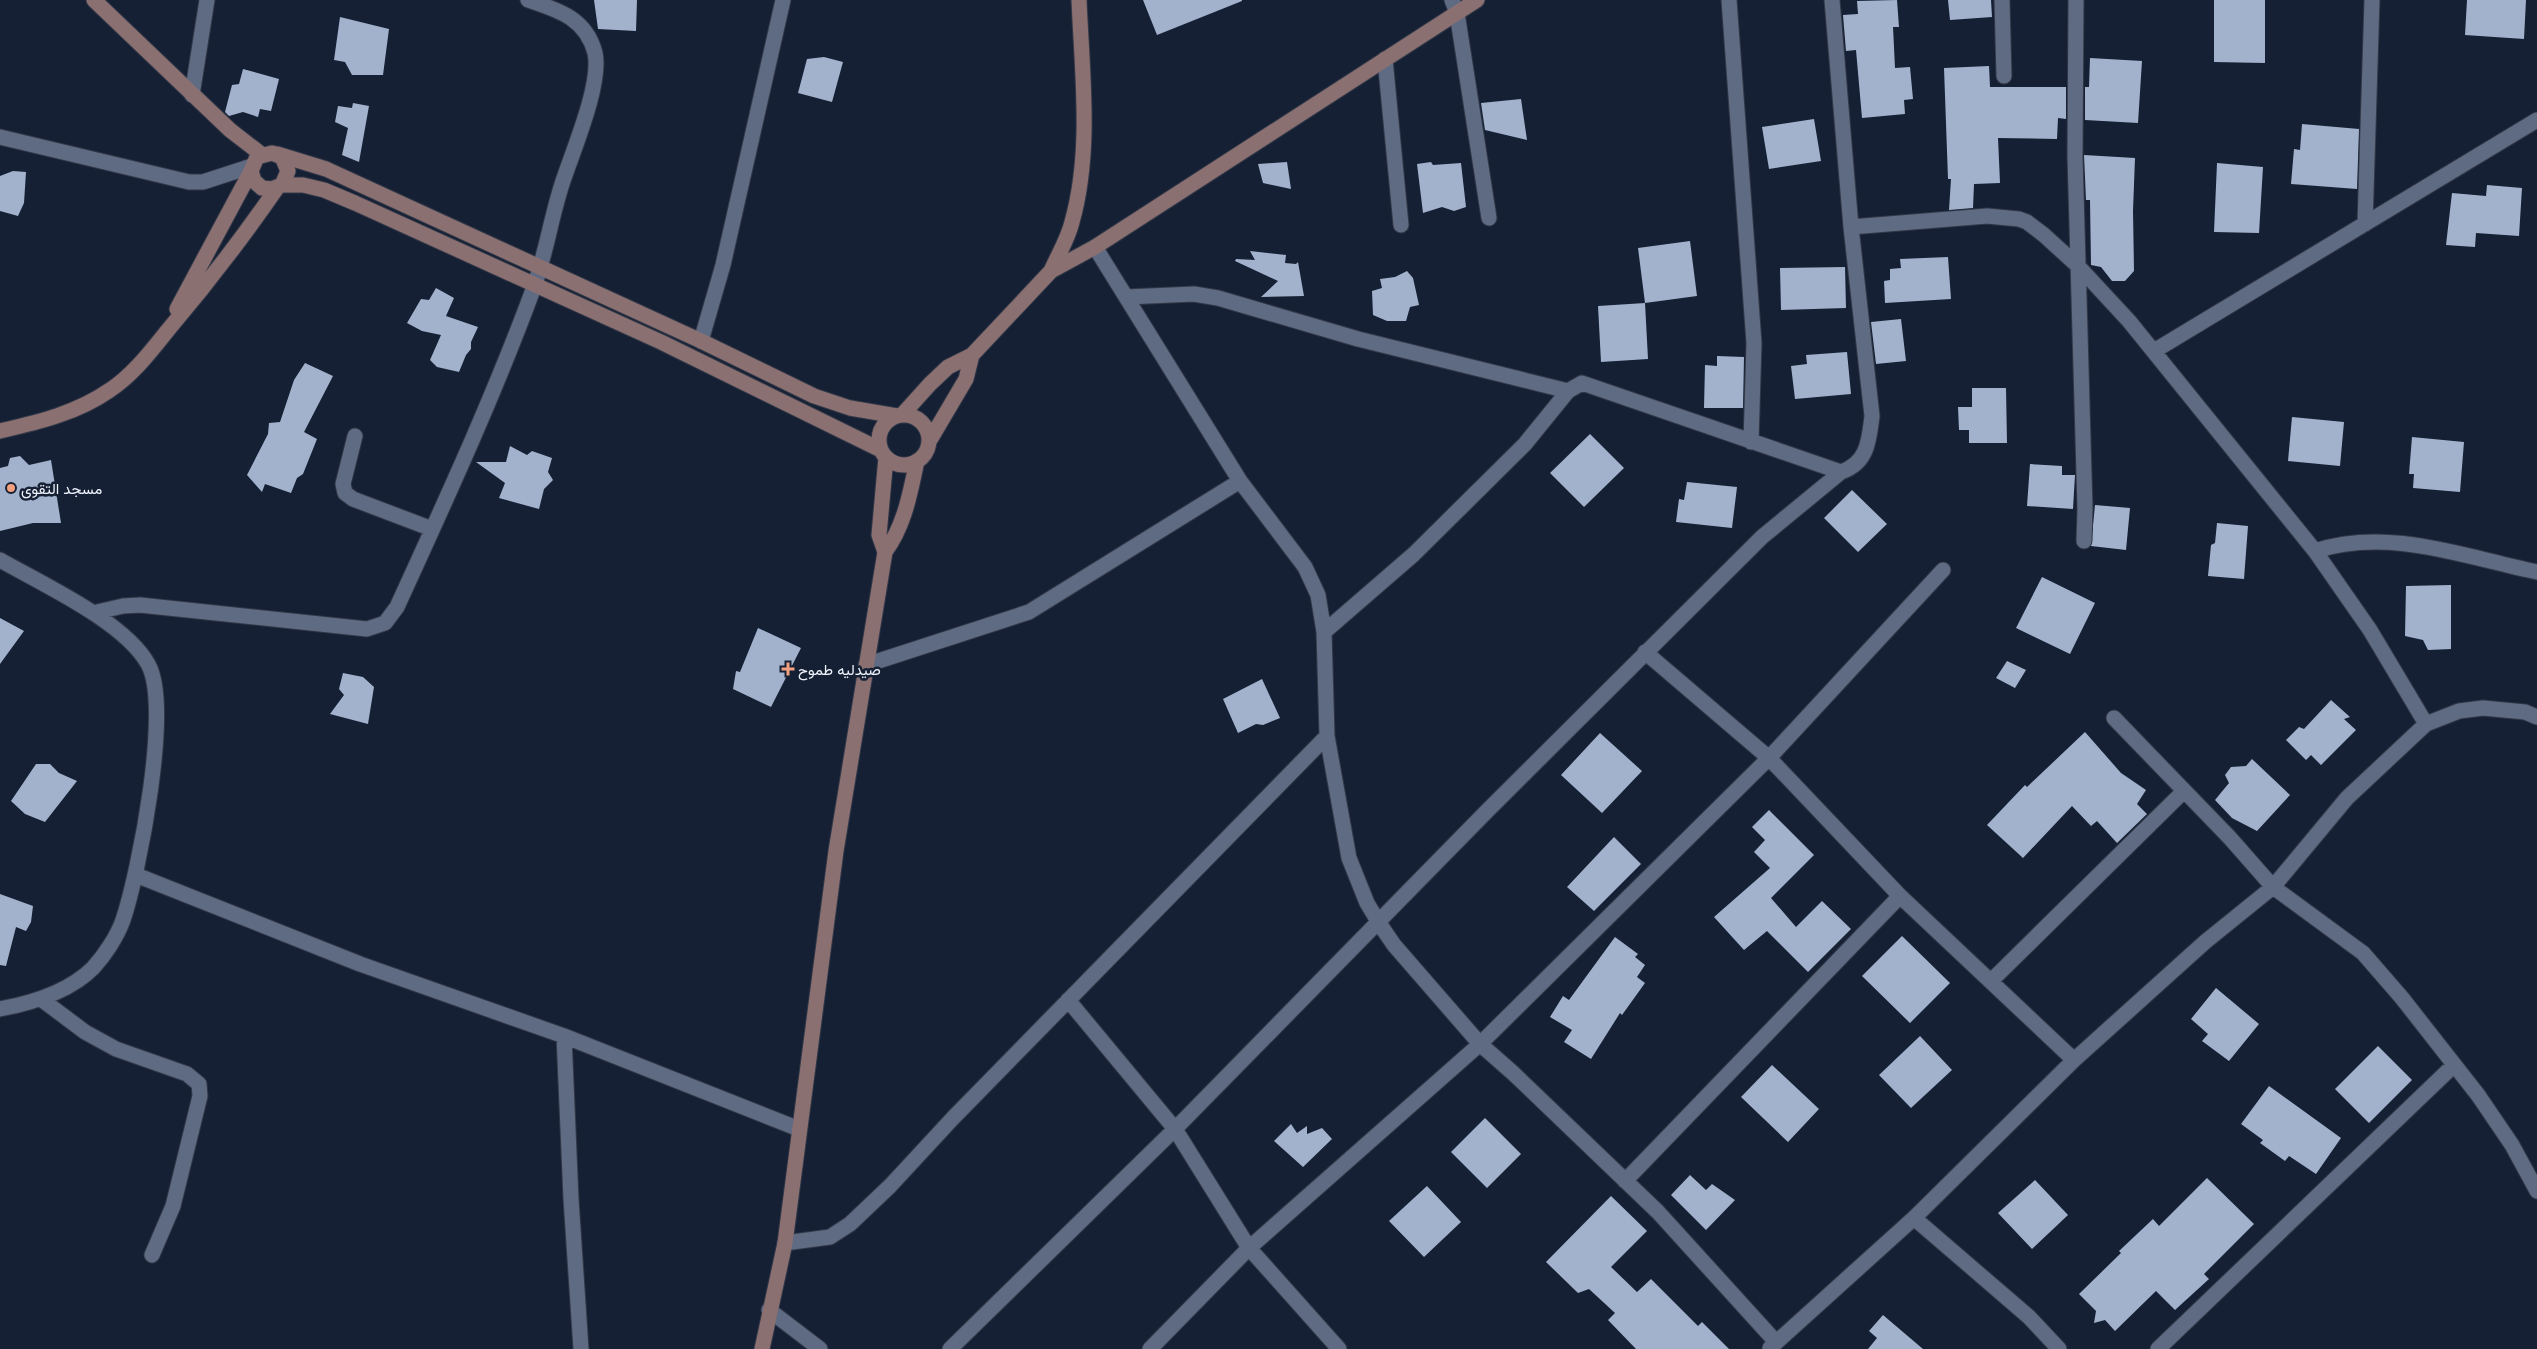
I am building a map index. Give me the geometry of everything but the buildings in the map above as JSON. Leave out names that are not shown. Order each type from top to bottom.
[{"type":"street","points":[[94,0],[230,130],[255,164],[257,185],[267,189],[280,186],[303,186],[324,190],[355,203],[661,342],[883,453],[901,464],[917,461],[924,455],[930,440],[966,379],[972,355]]},
{"type":"street","points":[[192,95],[207,0]]},
{"type":"street","points":[[93,613],[123,606],[140,605],[367,628],[384,623],[396,607],[485,410],[534,285],[561,187],[593,88],[595,54],[586,30],[566,13],[528,0]]},
{"type":"street","points":[[701,341],[723,265],[782,0]]},
{"type":"street","points":[[1051,271],[1072,223],[1082,171],[1084,108],[1079,0]]},
{"type":"street","points":[[885,552],[878,535],[883,453],[880,433],[883,425],[899,415],[948,367],[972,355],[1051,271],[1095,247],[1384,60],[1455,7],[1477,0]]},
{"type":"street","points":[[1729,0],[1754,343],[1751,442]]},
{"type":"street","points":[[950,1349],[1175,1129],[1487,811],[1762,537],[1841,472],[1852,468],[1862,458],[1869,444],[1872,416],[1851,227],[1832,0]]},
{"type":"street","points":[[2002,0],[2004,76]]},
{"type":"street","points":[[2076,0],[2078,266],[2085,509],[2084,541]]},
{"type":"street","points":[[2365,224],[2372,0]]},
{"type":"street","points":[[1455,7],[1489,218]]},
{"type":"street","points":[[1384,60],[1401,226]]},
{"type":"street","points":[[2154,351],[2537,120]]},
{"type":"street","points":[[0,137],[189,182],[203,182],[255,164],[277,154],[326,169],[701,341],[814,396],[850,408],[918,419],[924,424],[930,440]]},
{"type":"street","points":[[0,431],[41,421],[80,408],[111,390],[136,368],[248,230],[280,186],[288,171],[285,161],[277,154]]},
{"type":"street","points":[[158,343],[255,164]]},
{"type":"street","points":[[1851,227],[1987,216],[2012,218],[2027,222],[2078,266],[2154,351],[2315,550],[2370,630],[2426,724]]},
{"type":"street","points":[[1095,247],[1240,481],[1305,567],[1318,594],[1324,632],[1327,736],[1349,858],[1367,903],[1379,923],[1394,945],[1480,1044],[1513,1073],[1658,1212],[1773,1345],[1914,1218],[2074,1060],[2205,942],[2273,887],[2347,798],[2426,724],[2459,710],[2483,708],[2525,712],[2537,717]]},
{"type":"street","points":[[1126,297],[1194,294],[1218,298],[1358,339],[1568,391]]},
{"type":"street","points":[[1324,632],[1414,554],[1525,444],[1568,391],[1582,383],[1841,472]]},
{"type":"street","points":[[354,436],[343,484],[344,493],[353,499],[432,529]]},
{"type":"street","points":[[762,1349],[785,1243],[836,851],[885,552],[897,536],[905,514],[917,461]]},
{"type":"street","points":[[866,665],[1029,612],[1240,481]]},
{"type":"street","points":[[2315,550],[2336,544],[2394,542],[2537,572]]},
{"type":"street","points":[[0,560],[93,613],[130,641],[148,664],[156,690],[158,714],[144,840],[122,923],[92,969],[70,985],[41,999],[1,1012]]},
{"type":"street","points":[[1150,1349],[1248,1248],[1480,1044],[1769,758],[1942,570]]},
{"type":"street","points":[[1645,652],[1769,758],[1900,896],[2074,1060]]},
{"type":"street","points":[[2114,718],[2230,838],[2273,887],[2362,953],[2402,998],[2453,1066],[2478,1095],[2512,1145],[2537,1191]]},
{"type":"street","points":[[785,1243],[830,1237],[850,1224],[890,1186],[1068,1000],[1327,736]]},
{"type":"street","points":[[1991,982],[2184,791]]},
{"type":"street","points":[[136,875],[360,964],[564,1036],[799,1129]]},
{"type":"street","points":[[1624,1181],[1900,896]]},
{"type":"street","points":[[41,999],[85,1032],[116,1049],[187,1074],[199,1084],[200,1096],[173,1206],[152,1255]]},
{"type":"street","points":[[1068,1000],[1175,1129],[1248,1248],[1339,1349]]},
{"type":"street","points":[[564,1036],[571,1199],[581,1349]]},
{"type":"street","points":[[2158,1349],[2453,1066]]},
{"type":"street","points":[[1914,1218],[2029,1317],[2059,1349]]},
{"type":"street","points":[[769,1310],[820,1349]]},
{"type":"place","name":"مسجد التقوى","points":[[11,488]]},
{"type":"place","name":"صيدليه طموح","points":[[788,669]]}]
